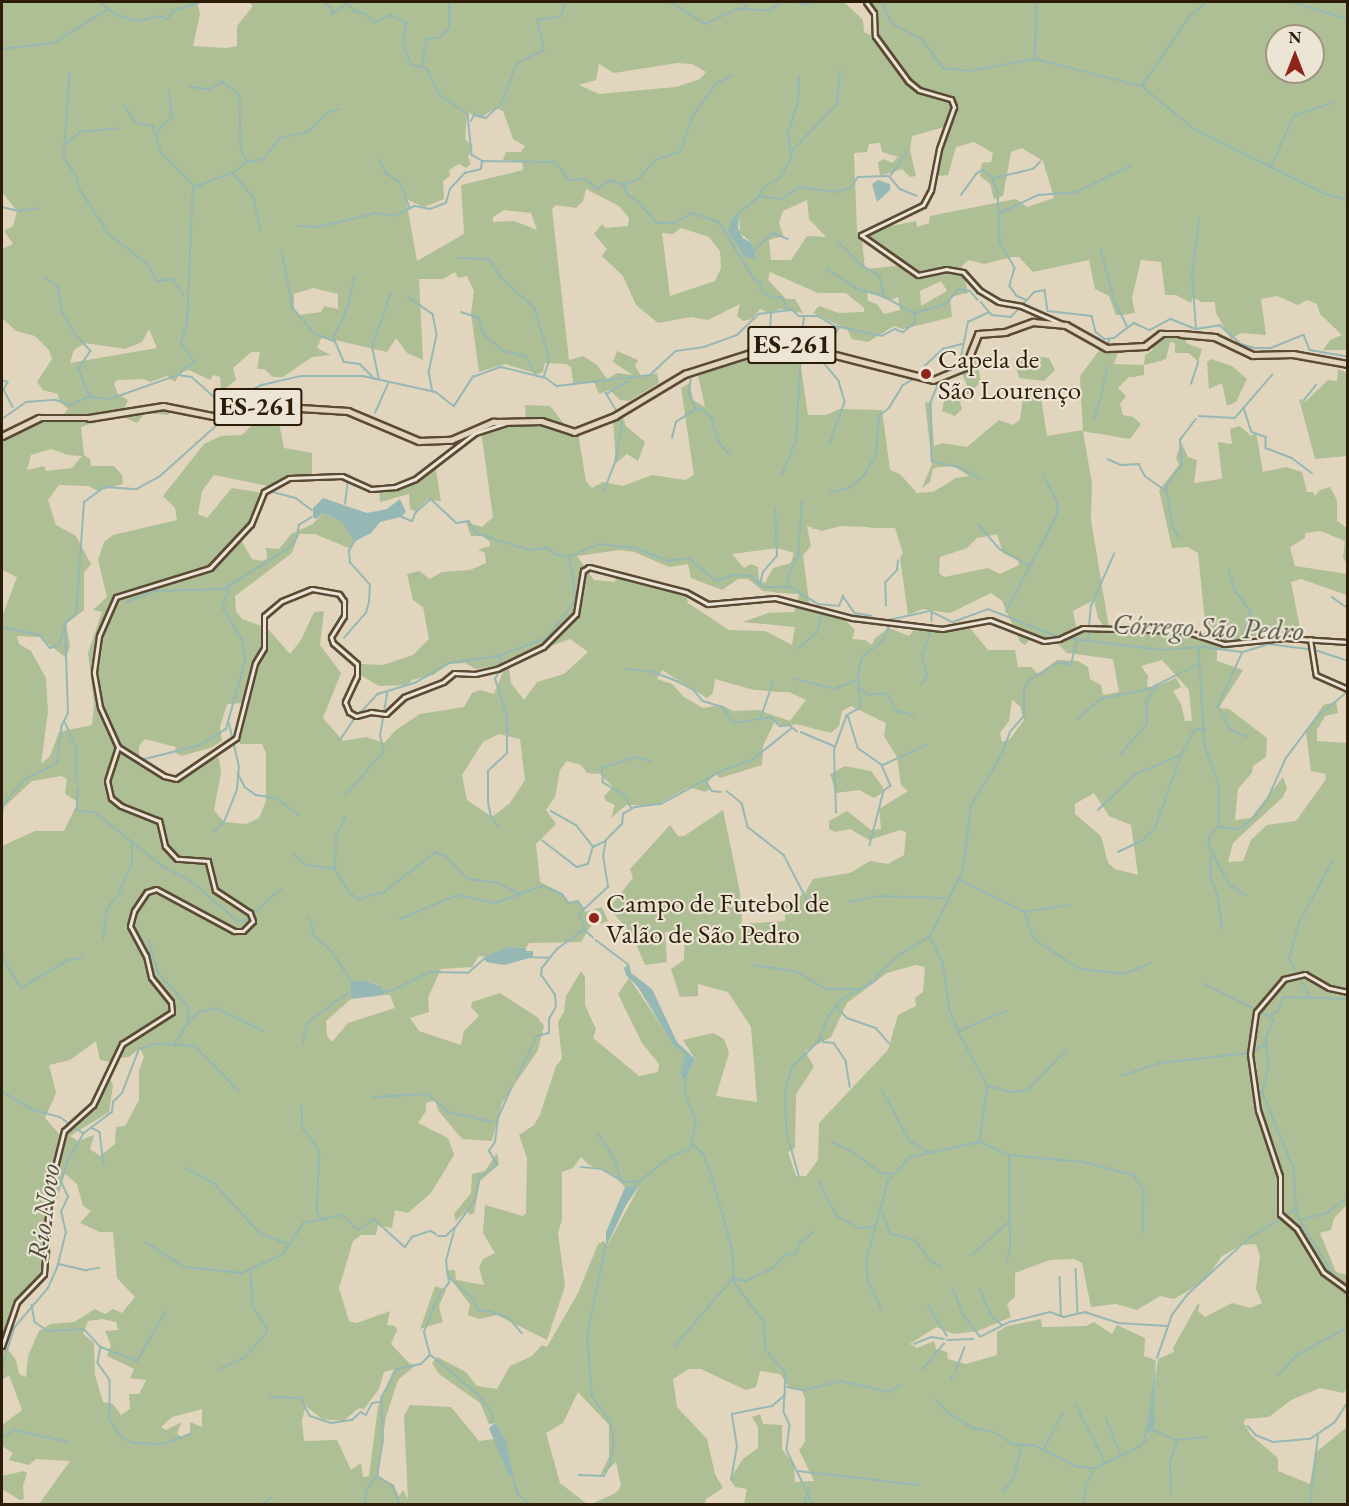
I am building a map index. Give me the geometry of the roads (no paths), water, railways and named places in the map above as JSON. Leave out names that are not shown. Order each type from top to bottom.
[{"type":"main road","name":"ES-261","points":[[2,436],[39,418],[89,418],[163,406],[213,416],[267,406],[348,411],[419,441],[446,441],[483,424],[510,422],[541,421],[562,431],[578,431],[615,416],[694,370],[777,345],[816,350],[924,379],[938,379],[965,367],[973,340],[982,332],[1005,332],[1033,322],[1061,324],[1107,348],[1145,346],[1161,334],[1181,334],[1215,337],[1253,355],[1293,354],[1347,364]]},
{"type":"street","points":[[866,2],[874,13],[877,39],[890,51],[908,81],[919,90],[953,100],[953,113],[945,130],[931,190],[923,205],[861,235],[918,275],[958,270],[969,274],[979,290],[999,302],[1021,306],[1061,324]]},
{"type":"street","points":[[510,422],[475,433],[415,479],[395,487],[371,489],[342,476],[289,478],[264,492],[251,524],[210,568],[116,597],[99,636],[94,673],[100,707],[118,747],[164,776],[176,779],[238,736],[255,663],[264,648],[264,616],[282,601],[312,589],[339,594],[344,601],[344,616],[331,638],[333,644],[357,664],[357,676],[345,702],[349,712],[356,716],[386,714],[404,697],[443,681],[454,673],[475,674],[497,669],[543,647],[576,614],[583,571],[589,567],[686,592],[708,604],[775,597],[852,618],[942,629],[990,620],[1044,641],[1059,639],[1083,628],[1185,631],[1224,644],[1258,639],[1347,642]]},
{"type":"street","points":[[1310,639],[1316,675],[1347,689]]},
{"type":"street","points":[[2,1346],[17,1302],[44,1274],[49,1245],[50,1187],[64,1131],[93,1105],[122,1044],[172,1012],[171,1002],[151,977],[146,956],[130,926],[134,911],[149,890],[159,889],[234,931],[243,931],[253,921],[250,913],[215,890],[208,861],[177,859],[165,846],[159,821],[121,806],[111,798],[106,785],[118,747]]},
{"type":"street","points":[[1347,992],[1329,988],[1305,974],[1284,979],[1256,1012],[1250,1054],[1258,1110],[1281,1179],[1280,1214],[1298,1231],[1323,1272],[1347,1290]]},
{"type":"water","points":[[878,180],[890,184],[890,190],[877,202],[872,184]]},
{"type":"water","points":[[734,214],[739,215],[738,228],[743,238],[752,243],[757,259],[744,257],[727,230]]},
{"type":"water","points":[[323,498],[367,513],[387,509],[400,499],[406,512],[401,517],[380,522],[371,533],[354,542],[342,522],[323,513],[316,519],[313,517],[313,508]]},
{"type":"water","points":[[507,947],[526,948],[526,951],[533,951],[533,957],[504,965],[486,962],[484,957]]},
{"type":"water","points":[[629,963],[631,973],[652,989],[677,1042],[695,1059],[687,1077],[681,1078],[680,1073],[685,1054],[674,1046],[638,987],[626,975],[624,968]]},
{"type":"water","points":[[363,980],[381,986],[384,995],[351,999],[350,982]]},
{"type":"water","points":[[639,1186],[626,1205],[606,1247],[606,1232],[625,1187]]},
{"type":"water","points":[[1156,1356],[1153,1426],[1143,1440],[1148,1422]]},
{"type":"water","points":[[495,1423],[506,1441],[514,1479],[508,1474],[489,1428]]},
{"type":"waterway","points":[[100,2],[117,15],[138,21],[160,16],[167,19],[174,11],[200,2]]},
{"type":"waterway","points":[[324,2],[333,9],[332,14],[341,8]]},
{"type":"waterway","points":[[341,8],[348,2],[354,11],[366,14],[374,23],[390,15],[407,23],[403,42],[411,64],[427,69],[440,95],[468,114],[472,155],[483,161],[556,162],[569,180],[586,179],[597,189],[611,180],[624,185],[640,178],[655,160],[681,151],[692,117],[716,84],[733,75]]},
{"type":"waterway","points":[[422,66],[427,39],[441,37],[449,28],[449,2]]},
{"type":"waterway","points":[[471,121],[474,115],[486,118],[501,104],[517,63],[544,50],[537,20],[561,16],[566,2]]},
{"type":"waterway","points":[[743,2],[747,8]]},
{"type":"waterway","points":[[672,3],[706,24],[737,9],[770,10],[783,2]]},
{"type":"waterway","points":[[799,2],[805,5],[812,2]]},
{"type":"waterway","points":[[882,2],[892,23],[923,40],[943,68],[970,71],[1035,59],[1142,86],[1194,129],[1326,194],[1348,200]]},
{"type":"waterway","points":[[1035,58],[1036,2]]},
{"type":"waterway","points":[[1142,86],[1189,17],[1206,2]]},
{"type":"waterway","points":[[1292,2],[1348,19]]},
{"type":"waterway","points":[[2,49],[54,43],[108,9]]},
{"type":"waterway","points":[[792,151],[837,104],[840,71]]},
{"type":"waterway","points":[[70,73],[64,157],[77,177],[79,188],[110,235],[148,264],[157,281],[173,279],[184,295]]},
{"type":"waterway","points":[[759,196],[763,188],[780,178],[791,158],[788,133],[798,103],[799,77]]},
{"type":"waterway","points":[[190,87],[209,89],[223,82],[240,95],[241,148],[246,161]]},
{"type":"waterway","points":[[157,132],[172,117],[169,91]]},
{"type":"waterway","points":[[2,103],[2,109]]},
{"type":"waterway","points":[[1271,166],[1294,116],[1332,103]]},
{"type":"waterway","points":[[124,105],[136,123],[153,126],[161,152],[195,186]]},
{"type":"waterway","points":[[180,374],[184,368],[195,363],[181,343],[187,323],[193,188],[236,171],[246,162],[264,159],[280,138],[308,132],[327,113],[339,109]]},
{"type":"waterway","points":[[67,143],[80,132],[118,128]]},
{"type":"waterway","points":[[891,175],[907,152]]},
{"type":"waterway","points":[[379,159],[387,174],[400,182],[410,208]]},
{"type":"waterway","points":[[299,226],[318,227],[377,213],[395,216],[415,206],[430,209],[446,203],[450,189],[465,173],[481,169],[482,161]]},
{"type":"waterway","points":[[994,178],[1033,169],[1040,162]]},
{"type":"waterway","points":[[1000,213],[1038,195],[1077,192],[1130,166]]},
{"type":"waterway","points":[[961,195],[976,174],[983,170],[992,177],[998,193],[1000,242],[1015,268],[1010,286],[1017,296],[1027,300]]},
{"type":"waterway","points":[[233,173],[254,198],[261,230]]},
{"type":"waterway","points":[[736,216],[760,196],[782,199],[800,187],[835,192],[851,188],[858,177],[889,176]]},
{"type":"waterway","points":[[890,177],[900,189],[917,196]]},
{"type":"waterway","points":[[625,186],[628,195],[637,200],[657,223],[673,223],[693,213],[719,222],[755,280],[761,283],[761,291],[773,298],[782,297],[788,309]]},
{"type":"waterway","points":[[2,207],[19,211],[38,208]]},
{"type":"waterway","points":[[1196,329],[1192,274],[1199,219]]},
{"type":"waterway","points":[[753,251],[773,233],[788,239]]},
{"type":"waterway","points":[[839,242],[861,265],[880,276],[884,295]]},
{"type":"waterway","points":[[1101,249],[1114,299],[1127,326]]},
{"type":"waterway","points":[[282,251],[293,308],[315,334],[334,341]]},
{"type":"waterway","points":[[459,258],[489,259],[503,279],[535,308],[550,360],[544,377]]},
{"type":"waterway","points":[[827,269],[858,289],[883,296],[914,313]]},
{"type":"waterway","points":[[355,276],[348,308],[334,338],[344,362],[360,364],[375,379]]},
{"type":"waterway","points":[[45,278],[58,286],[62,311],[76,335],[91,351],[79,369],[88,393],[96,398]]},
{"type":"waterway","points":[[915,313],[946,304],[959,289],[970,291],[978,300]]},
{"type":"waterway","points":[[981,302],[992,315],[1011,317],[1034,292],[1045,290],[1048,311],[1092,316],[1096,332],[1105,339],[1114,338],[1134,323],[1150,330],[1171,319],[1196,329],[1220,325],[1241,344],[1255,348],[1271,348],[1304,335],[1310,350],[1348,357]]},
{"type":"waterway","points":[[379,380],[372,347],[391,293]]},
{"type":"waterway","points":[[407,296],[433,314],[437,335],[429,372],[433,392]]},
{"type":"waterway","points":[[2,419],[26,402],[56,400],[71,405],[88,397],[110,399],[178,375],[192,377],[213,396],[236,397],[262,385],[301,376],[363,376],[436,392],[454,406],[473,377],[501,367],[546,378],[557,386],[650,375],[676,351],[704,347],[737,335],[759,314],[793,310],[799,316],[818,316],[835,326],[882,336],[895,329],[903,332],[915,323],[915,313]]},
{"type":"waterway","points":[[461,312],[479,318],[483,333],[503,351],[526,356],[537,376]]},
{"type":"waterway","points":[[944,373],[960,362],[968,322],[989,312]]},
{"type":"waterway","points":[[763,346],[765,334],[770,332],[771,314]]},
{"type":"waterway","points":[[801,341],[804,316]]},
{"type":"waterway","points":[[827,348],[839,327]]},
{"type":"waterway","points":[[1108,346],[1109,340]]},
{"type":"waterway","points":[[916,374],[943,349],[962,344]]},
{"type":"waterway","points":[[781,476],[796,441],[801,351]]},
{"type":"waterway","points":[[748,356],[765,352]]},
{"type":"waterway","points":[[825,354],[824,363],[839,381],[845,402],[830,444]]},
{"type":"waterway","points":[[719,365],[738,360]]},
{"type":"waterway","points":[[1191,384],[1198,362]]},
{"type":"waterway","points":[[1101,398],[1107,367]]},
{"type":"waterway","points":[[692,374],[689,393],[696,409]]},
{"type":"waterway","points":[[1199,416],[1235,418],[1272,375]]},
{"type":"waterway","points":[[830,493],[849,488],[864,476],[876,455],[879,416],[889,408],[902,386],[913,379]]},
{"type":"waterway","points":[[2,380],[8,382],[4,390],[13,407]]},
{"type":"waterway","points":[[616,411],[606,394],[629,381]]},
{"type":"waterway","points":[[939,383],[931,403],[932,461],[959,467],[980,478]]},
{"type":"waterway","points":[[375,413],[388,384]]},
{"type":"waterway","points":[[1304,400],[1316,385]]},
{"type":"waterway","points":[[227,411],[229,398]]},
{"type":"waterway","points":[[1094,420],[1099,402]]},
{"type":"waterway","points":[[1244,408],[1252,432],[1266,437],[1266,448],[1292,458],[1312,473]]},
{"type":"waterway","points":[[672,438],[676,422],[696,409],[703,410],[711,417],[719,442],[729,454]]},
{"type":"waterway","points":[[2,627],[40,635],[50,648],[59,645],[67,621],[76,614],[84,502],[105,487],[137,489],[159,477],[226,417]]},
{"type":"waterway","points":[[604,491],[615,463],[622,425],[619,419]]},
{"type":"waterway","points":[[1179,538],[1173,528],[1166,487],[1182,464],[1180,440],[1196,419]]},
{"type":"waterway","points":[[1108,459],[1121,465],[1139,464],[1145,476],[1165,490]]},
{"type":"waterway","points":[[1006,612],[1057,515],[1057,502],[1043,476]]},
{"type":"waterway","points":[[345,504],[348,480]]},
{"type":"waterway","points":[[273,492],[296,498],[312,510]]},
{"type":"waterway","points":[[402,517],[412,521],[416,512],[431,499],[457,523],[469,521],[476,533],[529,550],[549,548],[556,555],[570,556],[599,544],[636,548],[668,561],[689,558],[716,581],[733,575],[752,576],[763,587],[790,587],[818,604],[839,606],[843,596],[855,613],[872,616]]},
{"type":"waterway","points":[[789,587],[788,576],[798,556],[802,502]]},
{"type":"waterway","points":[[760,584],[763,572],[777,556],[775,509]]},
{"type":"waterway","points":[[126,602],[156,591],[224,589],[289,548],[297,537],[299,525],[312,517]]},
{"type":"waterway","points":[[978,524],[1000,549],[1028,565]]},
{"type":"waterway","points":[[344,638],[366,613],[369,602],[370,585],[350,563],[349,551],[355,540]]},
{"type":"waterway","points":[[1089,627],[1091,606],[1114,554]]},
{"type":"waterway","points":[[360,713],[378,694],[415,683],[449,663],[498,656],[547,638],[576,600],[569,557]]},
{"type":"waterway","points":[[886,606],[885,583],[897,570],[898,561]]},
{"type":"waterway","points":[[1229,570],[1235,590],[1251,612],[1246,628],[1250,638]]},
{"type":"waterway","points":[[145,759],[201,745],[226,729],[245,661],[243,642],[222,607],[232,582]]},
{"type":"waterway","points":[[1332,597],[1348,608]]},
{"type":"waterway","name":"Córrego São Pedro","points":[[889,620],[930,611],[953,622],[988,609],[1059,637]]},
{"type":"waterway","points":[[932,612],[932,621]]},
{"type":"waterway","points":[[797,649],[817,633],[822,613]]},
{"type":"waterway","name":"Córrego São Pedro","points":[[849,714],[860,708],[858,674],[862,657],[883,641],[890,623]]},
{"type":"waterway","points":[[2,806],[24,780],[57,763],[62,725],[68,713],[65,629]]},
{"type":"waterway","points":[[921,685],[927,676],[922,656],[931,630]]},
{"type":"waterway","points":[[1088,640],[1089,631]]},
{"type":"waterway","points":[[1348,634],[1348,640]]},
{"type":"waterway","name":"Córrego São Pedro","points":[[1065,638],[1160,650],[1202,647],[1243,652],[1269,644],[1315,650],[1348,661]]},
{"type":"waterway","points":[[799,1177],[786,1131],[785,1092],[792,1067],[818,1042],[829,1015],[841,1000],[876,980],[877,975],[901,954],[930,936],[963,870],[971,806],[1002,754],[1010,732],[1024,716],[1024,688],[1031,679],[1061,662],[1071,665],[1077,639]]},
{"type":"waterway","points":[[1199,648],[1205,746],[1219,784],[1219,827],[1210,836],[1209,846],[1230,885],[1246,895]]},
{"type":"waterway","points":[[1243,652],[1218,706],[1231,730],[1248,737]]},
{"type":"waterway","points":[[500,665],[502,655]]},
{"type":"waterway","points":[[1078,719],[1100,699],[1149,689],[1199,664]]},
{"type":"waterway","points":[[627,669],[651,671],[677,681],[694,690],[703,701],[723,707],[734,723],[771,717],[780,726],[789,725],[797,731]]},
{"type":"waterway","points":[[498,827],[491,817],[488,803],[488,771],[507,753],[507,716],[495,679],[500,670]]},
{"type":"waterway","points":[[795,679],[830,688]]},
{"type":"waterway","points":[[834,689],[858,680]]},
{"type":"waterway","points":[[761,717],[773,682]]},
{"type":"waterway","points":[[1120,755],[1147,724],[1146,701],[1156,687]]},
{"type":"waterway","points":[[860,688],[868,695],[887,693],[897,711],[914,715]]},
{"type":"waterway","points":[[1220,827],[1239,829],[1253,818],[1268,798],[1286,758],[1316,718],[1347,692]]},
{"type":"waterway","points":[[345,796],[384,751],[380,736],[387,694]]},
{"type":"waterway","points":[[836,813],[834,750],[847,715]]},
{"type":"waterway","points":[[848,715],[858,748],[882,765],[891,786],[884,791],[870,845]]},
{"type":"waterway","points":[[340,740],[355,718]]},
{"type":"waterway","points":[[65,722],[77,748],[77,782]]},
{"type":"waterway","points":[[214,832],[224,822],[237,789],[239,767],[229,724]]},
{"type":"waterway","name":"Córrego São Pedro","points":[[593,938],[585,931],[579,914],[608,887],[603,857],[606,840],[622,824],[623,814],[635,807],[661,804],[724,770],[752,760],[792,728]]},
{"type":"waterway","points":[[1118,852],[1142,841],[1155,828],[1181,755],[1195,729],[1205,729]]},
{"type":"waterway","name":"Córrego São Pedro","points":[[801,732],[834,746]]},
{"type":"waterway","points":[[883,765],[926,745]]},
{"type":"waterway","points":[[1098,810],[1136,774],[1181,755]]},
{"type":"waterway","points":[[631,808],[625,796],[603,783],[602,768],[635,757],[651,761]]},
{"type":"waterway","points":[[238,773],[245,787],[256,795],[276,798],[299,815]]},
{"type":"waterway","points":[[706,781],[712,791],[721,792]]},
{"type":"waterway","points":[[78,788],[77,811],[95,812],[164,867],[191,881],[238,921],[246,920],[281,889]]},
{"type":"waterway","points":[[727,791],[742,803],[748,827],[784,855],[812,909]]},
{"type":"waterway","points":[[551,811],[576,825],[594,847]]},
{"type":"waterway","points":[[335,868],[336,836],[345,817]]},
{"type":"waterway","points":[[542,840],[577,867],[588,864],[593,847],[606,841]]},
{"type":"waterway","points":[[103,939],[107,908],[117,897],[132,863],[132,841]]},
{"type":"waterway","points":[[293,854],[307,865],[335,869],[350,893],[359,899],[384,892],[436,852],[446,856],[468,879],[499,883],[520,894]]},
{"type":"waterway","points":[[1211,855],[1211,878],[1218,895],[1223,929]]},
{"type":"waterway","points":[[1296,972],[1289,959],[1300,921],[1333,860]]},
{"type":"waterway","points":[[960,880],[1025,912],[1069,905]]},
{"type":"waterway","points":[[400,919],[458,895],[495,903],[543,886],[562,894],[569,903],[578,901],[584,909]]},
{"type":"waterway","points":[[850,902],[878,896],[945,898]]},
{"type":"waterway","points":[[1025,912],[1034,939],[1080,969],[1124,974],[1151,963]]},
{"type":"waterway","points":[[309,917],[315,937],[331,950],[352,981]]},
{"type":"waterway","name":"Córrego São Pedro","points":[[517,1077],[537,1036],[549,1033],[549,1019],[556,1007],[555,995],[541,975],[542,968],[557,949],[583,930]]},
{"type":"waterway","points":[[930,937],[943,962],[950,1010],[958,1031],[988,1086],[980,1140]]},
{"type":"waterway","name":"Rio Novo","points":[[149,940],[158,972],[189,1007],[188,1024],[175,1044]]},
{"type":"waterway","points":[[596,940],[627,963]]},
{"type":"waterway","points":[[2,956],[21,988],[68,960],[82,958]]},
{"type":"waterway","points":[[525,957],[548,958]]},
{"type":"waterway","points":[[381,992],[394,990],[429,972],[468,973],[484,959]]},
{"type":"waterway","points":[[754,965],[797,972],[826,989],[861,989]]},
{"type":"waterway","points":[[1299,976],[1310,996]]},
{"type":"waterway","points":[[1204,984],[1255,1009]]},
{"type":"waterway","points":[[303,1043],[307,1023],[348,993]]},
{"type":"waterway","points":[[1271,1015],[1277,1012],[1284,997],[1348,999]]},
{"type":"waterway","points":[[836,1006],[847,1018],[876,1028],[889,1043]]},
{"type":"waterway","points":[[188,1024],[198,1013],[216,1008],[264,1031]]},
{"type":"waterway","points":[[959,1031],[1006,1011]]},
{"type":"waterway","points":[[1260,1011],[1274,1020],[1266,1039],[1269,1064],[1263,1093],[1294,1169],[1297,1214],[1336,1279]]},
{"type":"waterway","points":[[821,1037],[824,1042],[834,1043],[846,1061],[850,1087]]},
{"type":"waterway","points":[[1253,1051],[1268,1043]]},
{"type":"waterway","name":"Rio Novo","points":[[2,1366],[14,1328],[48,1288],[57,1268],[66,1233],[61,1212],[68,1197],[61,1182],[67,1162],[84,1133],[112,1112],[113,1102],[122,1093],[139,1049],[155,1044],[195,1046],[239,1091]]},
{"type":"waterway","points":[[989,1086],[1012,1092],[1028,1090],[1066,1050]]},
{"type":"waterway","points":[[1122,1076],[1159,1063],[1249,1053]]},
{"type":"waterway","points":[[635,1185],[670,1157],[691,1148],[696,1121],[685,1095],[685,1078]]},
{"type":"waterway","name":"Córrego São Pedro","points":[[492,1423],[492,1413],[477,1394],[430,1355],[424,1332],[438,1297],[449,1283],[446,1261],[455,1228],[475,1200],[480,1177],[497,1165],[489,1151],[495,1142],[498,1118],[512,1087]]},
{"type":"waterway","points":[[882,1090],[910,1141],[930,1153]]},
{"type":"waterway","points":[[2,1091],[34,1110],[60,1117],[83,1133]]},
{"type":"waterway","points":[[374,1097],[428,1094],[448,1112],[493,1122]]},
{"type":"waterway","points":[[302,1105],[303,1128],[320,1151],[317,1213],[324,1220]]},
{"type":"waterway","points":[[92,1128],[100,1132],[104,1165]]},
{"type":"waterway","points":[[598,1133],[615,1159],[620,1178]]},
{"type":"waterway","points":[[832,1142],[853,1152],[883,1174],[891,1173]]},
{"type":"waterway","points":[[980,1142],[1009,1155],[1083,1162],[1134,1175],[1144,1190],[1143,1233]]},
{"type":"waterway","points":[[881,1309],[868,1281],[866,1261],[888,1181],[910,1157],[980,1142]]},
{"type":"waterway","points":[[692,1143],[704,1155],[712,1176],[733,1251],[734,1282],[764,1322],[766,1350],[786,1373],[784,1412],[790,1425],[787,1450],[813,1504]]},
{"type":"waterway","points":[[1007,1262],[1010,1247],[1009,1156]]},
{"type":"waterway","points":[[581,1167],[602,1169],[624,1182],[640,1181]]},
{"type":"waterway","points":[[186,1168],[215,1184],[261,1234],[288,1244]]},
{"type":"waterway","points":[[819,1181],[837,1216],[859,1228],[873,1227]]},
{"type":"waterway","points":[[1300,1220],[1327,1213],[1348,1197]]},
{"type":"waterway","points":[[880,1207],[891,1234],[915,1240],[931,1261],[941,1267]]},
{"type":"waterway","points":[[1285,1216],[1296,1209]]},
{"type":"waterway","points":[[146,1242],[184,1267],[242,1273],[283,1254],[303,1223],[343,1215],[358,1230],[374,1219],[405,1247],[412,1237],[431,1231],[436,1234]]},
{"type":"waterway","points":[[1157,1358],[1172,1315],[1188,1294],[1248,1239],[1281,1218]]},
{"type":"waterway","points":[[972,1255],[1010,1221]]},
{"type":"waterway","points":[[438,1236],[446,1236],[454,1228]]},
{"type":"waterway","points":[[733,1279],[746,1281],[772,1269],[786,1255],[796,1253],[800,1243],[813,1232]]},
{"type":"waterway","points":[[579,1475],[604,1476],[610,1464],[614,1442],[610,1422],[592,1396],[587,1335],[606,1245]]},
{"type":"waterway","points":[[59,1264],[86,1270],[99,1268]]},
{"type":"waterway","points":[[1076,1269],[1078,1313]]},
{"type":"waterway","points":[[218,1370],[245,1357],[266,1334],[267,1329],[252,1306],[251,1272]]},
{"type":"waterway","points":[[1060,1277],[1061,1315]]},
{"type":"waterway","points":[[450,1278],[473,1299],[479,1311],[490,1311],[509,1318],[522,1333]]},
{"type":"waterway","points":[[674,1347],[733,1278]]},
{"type":"waterway","points":[[1340,1287],[1348,1297]]},
{"type":"waterway","points":[[953,1288],[964,1315],[980,1336]]},
{"type":"waterway","points":[[980,1289],[991,1315],[1002,1325]]},
{"type":"waterway","points":[[32,1305],[35,1322],[48,1331],[84,1329],[101,1347],[137,1361],[166,1311]]},
{"type":"waterway","points":[[928,1305],[947,1336]]},
{"type":"waterway","points":[[980,1337],[1010,1322],[1050,1312],[1064,1317],[1085,1312],[1118,1323],[1167,1326]]},
{"type":"waterway","points":[[1278,1376],[1297,1355],[1348,1327]]},
{"type":"waterway","points":[[914,1344],[931,1337],[944,1339]]},
{"type":"waterway","points":[[947,1340],[973,1339]]},
{"type":"waterway","points":[[922,1370],[944,1344]]},
{"type":"waterway","points":[[101,1347],[98,1363],[110,1380],[110,1420],[122,1437],[133,1443],[163,1444],[191,1434]]},
{"type":"waterway","points":[[955,1373],[964,1348]]},
{"type":"waterway","name":"Córrego São Pedro","points":[[399,1504],[393,1486],[377,1477],[383,1441],[381,1398],[397,1369],[421,1364],[429,1356]]},
{"type":"waterway","points":[[787,1387],[803,1390],[841,1381],[889,1392],[900,1385]]},
{"type":"waterway","points":[[731,1480],[737,1447],[732,1414],[772,1406],[785,1395]]},
{"type":"waterway","points":[[270,1397],[301,1398],[310,1416],[332,1423],[352,1420],[361,1412],[366,1415],[372,1403],[379,1402]]},
{"type":"waterway","points":[[935,1399],[947,1412],[973,1428],[995,1432],[1012,1444],[1034,1445],[1076,1466],[1093,1468]]},
{"type":"waterway","points":[[1248,1426],[1256,1435],[1273,1442],[1310,1439],[1335,1422],[1348,1402]]},
{"type":"waterway","points":[[1075,1403],[1105,1462]]},
{"type":"waterway","points":[[1044,1449],[1063,1413]]},
{"type":"waterway","points":[[1152,1431],[1154,1416]]},
{"type":"waterway","points":[[1106,1418],[1121,1453]]},
{"type":"waterway","points":[[2,1438],[14,1430],[69,1442]]},
{"type":"waterway","points":[[1153,1430],[1177,1440],[1205,1437]]},
{"type":"waterway","points":[[1310,1504],[1318,1436]]},
{"type":"waterway","points":[[1083,1504],[1086,1485],[1094,1469],[1139,1447],[1146,1440]]},
{"type":"waterway","points":[[1171,1493],[1170,1462],[1177,1441]]},
{"type":"waterway","points":[[1003,1493],[1014,1477],[1022,1446]]},
{"type":"waterway","points":[[798,1471],[919,1485]]},
{"type":"waterway","points":[[364,1504],[367,1489],[377,1476]]},
{"type":"waterway","points":[[514,1480],[518,1494],[530,1504]]},
{"type":"waterway","points":[[804,1504],[808,1492]]},
{"type":"waterway","points":[[262,1504],[271,1498]]},
{"type":"place","name":"Capela de São Lourenço","points":[[926,374]]},
{"type":"place","name":"Campo de Futebol de Valão de São Pedro","points":[[594,918]]}]
